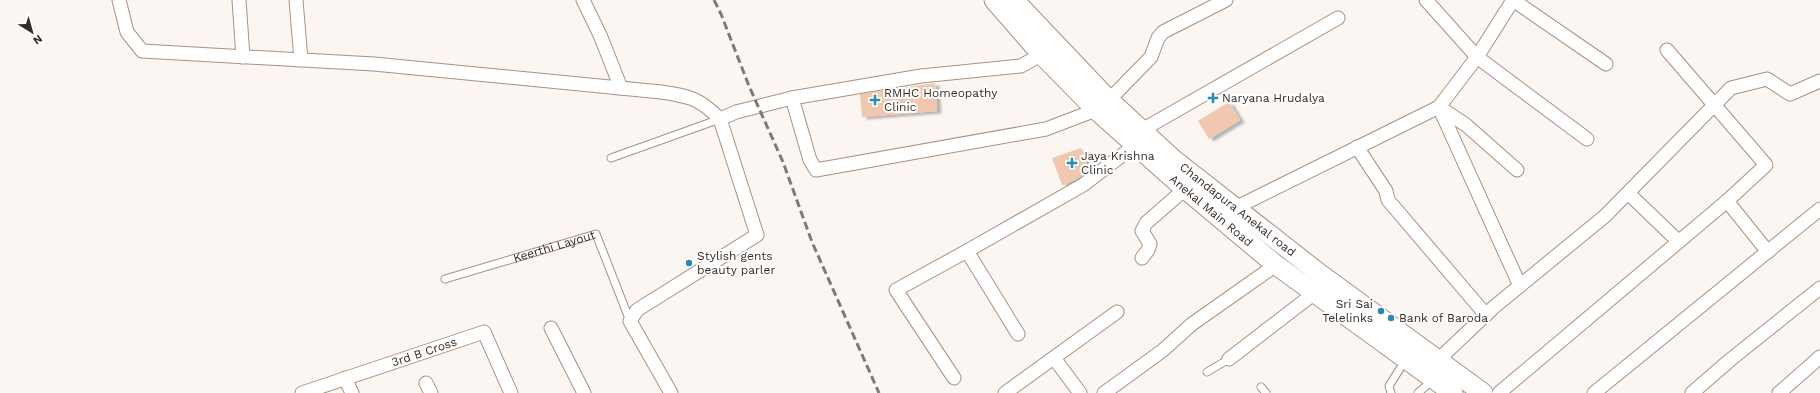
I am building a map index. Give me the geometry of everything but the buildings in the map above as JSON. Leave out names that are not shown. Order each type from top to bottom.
[{"type":"main road","name":"Anekal Main Road","points":[[994,0],[1049,50],[1102,105],[1138,138],[1185,189],[1276,265],[1322,287],[1406,359],[1434,379],[1469,390]]},
{"type":"main road","points":[[1014,0],[1049,50]]},
{"type":"main road","name":"Chandapura Anekal road","points":[[1138,138],[1173,159],[1235,208],[1322,287],[1438,360],[1469,390]]},
{"type":"street","points":[[119,0],[127,32],[142,51],[374,64],[621,88],[684,95],[696,99],[708,107],[720,119],[757,235],[633,316]]},
{"type":"street","points":[[239,0],[243,56]]},
{"type":"street","points":[[296,0],[301,60]]},
{"type":"street","points":[[583,0],[600,35],[621,88]]},
{"type":"street","points":[[792,98],[810,160],[816,170],[1046,128],[1102,105],[1151,57],[1158,38],[1163,32],[1226,0]]},
{"type":"street","points":[[1426,0],[1477,57],[1587,139]]},
{"type":"street","points":[[1235,208],[1439,107],[1477,57],[1513,0],[1606,64]]},
{"type":"street","points":[[954,378],[896,290],[1083,185],[1138,138],[1338,18]]},
{"type":"street","points":[[720,119],[736,112],[792,98],[921,76],[1021,66],[1049,50]]},
{"type":"street","points":[[1499,393],[1727,201],[1766,165],[1667,50]]},
{"type":"street","points":[[1438,360],[1486,314],[1605,216],[1731,88],[1767,79],[1790,94],[1820,81]]},
{"type":"street","points":[[1439,107],[1466,125],[1517,170]]},
{"type":"street","points":[[1439,107],[1520,286]]},
{"type":"street","points":[[1357,147],[1386,191],[1388,200],[1486,314]]},
{"type":"street","points":[[1142,258],[1148,250],[1150,244],[1142,230],[1146,223],[1185,189]]},
{"type":"street","points":[[1628,193],[1678,241]]},
{"type":"street","points":[[1727,201],[1768,252]]},
{"type":"street","points":[[1594,393],[1820,209]]},
{"type":"street","points":[[967,251],[1018,334]]},
{"type":"street","points":[[1104,393],[1162,351],[1192,324],[1276,265]]},
{"type":"street","points":[[1229,359],[1322,287]]},
{"type":"street","points":[[1692,393],[1730,360],[1820,288]]},
{"type":"street","points":[[1005,393],[1117,312]]},
{"type":"street","name":"Keerthi Layout","points":[[633,316],[671,393]]},
{"type":"street","points":[[551,328],[584,393]]},
{"type":"street","name":"3rd B Cross","points":[[302,393],[484,332],[511,393]]},
{"type":"street","points":[[1779,393],[1820,357]]},
{"type":"street","points":[[1054,358],[1080,393]]},
{"type":"street","points":[[345,378],[352,393]]},
{"type":"lane","points":[[611,158],[720,119]]},
{"type":"lane","name":"Keerthi Layout","points":[[445,279],[596,234],[633,316]]},
{"type":"lane","points":[[1207,372],[1229,359]]},
{"type":"lane","points":[[1391,393],[1389,386],[1406,359]]},
{"type":"lane","points":[[1418,393],[1434,379]]},
{"type":"lane","points":[[1261,387],[1266,393]]},
{"type":"railway","points":[[714,0],[721,14],[749,86],[783,162],[812,242],[879,393]]},
{"type":"place","name":"Naryana Hrudalya","points":[[1213,98]]},
{"type":"place","name":"RMHC Homeopathy Clinic","points":[[875,100]]},
{"type":"place","name":"Jaya Krishna Clinic","points":[[1072,163]]},
{"type":"place","name":"Stylish gents beauty parler","points":[[689,263]]},
{"type":"place","name":"Sri Sai Telelinks","points":[[1381,311]]},
{"type":"place","name":"Bank of Baroda","points":[[1391,318]]}]
